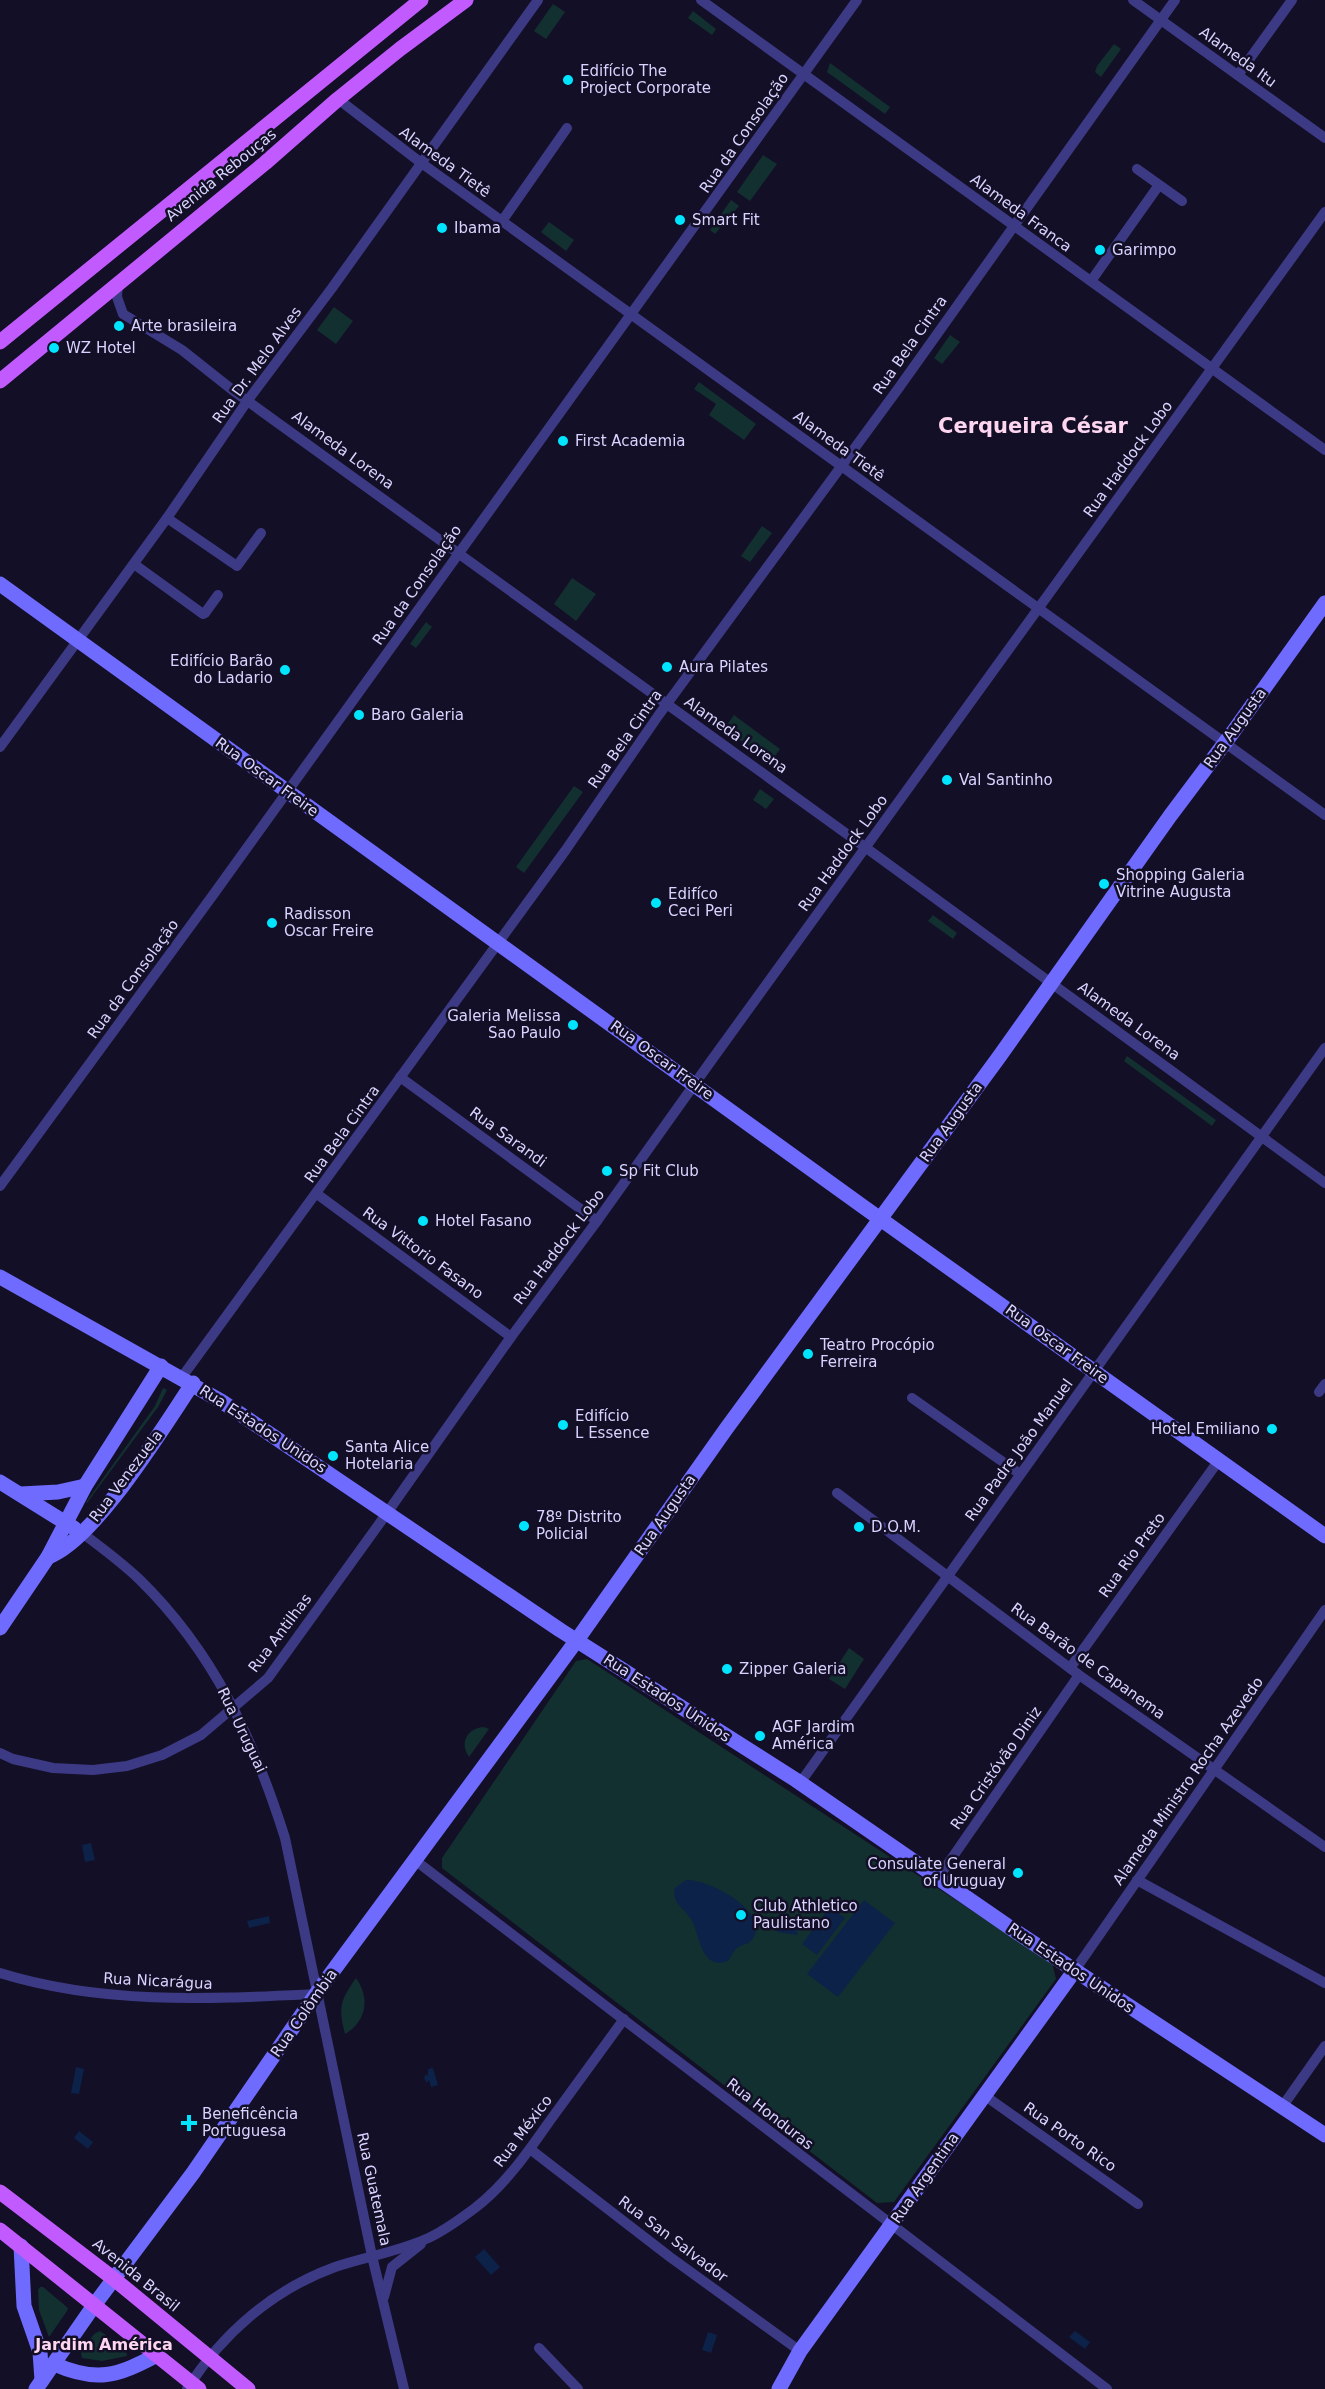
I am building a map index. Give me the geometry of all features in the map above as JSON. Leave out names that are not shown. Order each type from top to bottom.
[{"type":"main road","name":"Avenida Rebouças","points":[[0,342],[421,0]]},
{"type":"main road","name":"Avenida Rebouças","points":[[0,381],[265,163],[338,99],[466,0]]},
{"type":"main road","name":"Rua Oscar Freire","points":[[0,584],[1325,1536]]},
{"type":"main road","name":"Rua Augusta","points":[[577,1640],[726,1430],[1325,603]]},
{"type":"main road","name":"Rua Estados Unidos","points":[[0,1277],[188,1380],[577,1640],[800,1783],[938,1878],[1325,2135]]},
{"type":"main road","name":"Rua Venezuela","points":[[0,1628],[48,1557],[85,1486],[161,1366]]},
{"type":"main road","name":"Rua Venezuela","points":[[48,1557],[82,1533],[98,1517],[137,1466],[188,1380]]},
{"type":"main road","name":"Rua Uruguai","points":[[0,1482],[82,1533]]},
{"type":"main road","points":[[21,1494],[52,1493],[85,1486]]},
{"type":"main road","name":"Rua Colômbia","points":[[39,2385],[95,2304],[193,2174],[316,1994],[577,1640]]},
{"type":"main road","name":"Rua Argentina","points":[[779,2389],[801,2351],[1076,1970]]},
{"type":"main road","name":"Avenida Brasil","points":[[0,2192],[114,2279],[248,2389]]},
{"type":"main road","points":[[0,2230],[95,2304],[192,2387]]},
{"type":"main road","points":[[21,2246],[24,2306],[40,2352],[39,2385]]},
{"type":"main road","points":[[54,2364],[88,2376],[113,2374],[132,2369],[157,2355]]},
{"type":"street","name":"Rua Dr. Melo Alves","points":[[0,747],[538,0]]},
{"type":"street","name":"Alameda Franca","points":[[701,0],[1325,450]]},
{"type":"street","name":"Rua da Consolação","points":[[0,1186],[632,315],[857,0]]},
{"type":"street","name":"Alameda Itu","points":[[1133,0],[1325,138]]},
{"type":"street","name":"Rua Bela Cintra","points":[[188,1380],[400,1077],[565,851],[667,704],[898,389],[1175,0]]},
{"type":"street","points":[[1238,75],[1292,0]]},
{"type":"street","name":"Alameda Tietê","points":[[338,99],[420,162],[1224,744],[1325,814]]},
{"type":"street","points":[[502,221],[567,128]]},
{"type":"street","points":[[1137,169],[1182,201]]},
{"type":"street","points":[[1091,281],[1159,185]]},
{"type":"street","name":"Rua Haddock Lobo","points":[[387,1513],[511,1337],[1325,212]]},
{"type":"street","name":"Alameda Lorena","points":[[117,284],[117,297],[123,314],[182,350],[1325,1184]]},
{"type":"street","points":[[167,518],[237,566],[261,533]]},
{"type":"street","points":[[134,564],[203,614],[218,595]]},
{"type":"street","name":"Rua Padre João Manuel","points":[[800,1783],[1325,1047]]},
{"type":"street","name":"Rua Sarandi","points":[[400,1077],[597,1221]]},
{"type":"street","name":"Rua Vittorio Fasano","points":[[317,1194],[511,1337]]},
{"type":"street","points":[[912,1398],[1020,1474]]},
{"type":"street","name":"Rua Rio Preto","points":[[1075,1671],[1219,1460]]},
{"type":"street","name":"Rua Barão de Capanema","points":[[837,1493],[946,1577],[1075,1671],[1325,1847]]},
{"type":"street","name":"Rua Antilhas","points":[[0,1753],[13,1759],[53,1768],[93,1770],[127,1766],[162,1755],[201,1736],[268,1678],[387,1513]]},
{"type":"street","name":"Rua Uruguai","points":[[82,1533],[139,1579],[178,1623],[234,1708],[250,1739],[285,1838],[316,1994]]},
{"type":"street","name":"Alameda Ministro Rocha Azevedo","points":[[1076,1970],[1325,1610]]},
{"type":"street","name":"Rua Cristóvão Diniz","points":[[938,1878],[1075,1671]]},
{"type":"street","name":"Rua Honduras","points":[[416,1861],[1107,2389]]},
{"type":"street","points":[[1137,1880],[1325,1983]]},
{"type":"street","name":"Rua Nicarágua","points":[[0,1972],[34,1983],[64,1989],[129,1997],[202,1999],[316,1994]]},
{"type":"street","name":"Rua Guatemala","points":[[316,1994],[372,2256],[404,2389]]},
{"type":"street","name":"Rua México","points":[[383,2298],[392,2267],[426,2240],[477,2206],[500,2186],[530,2149],[624,2019]]},
{"type":"street","points":[[1282,2107],[1325,2046]]},
{"type":"street","name":"Rua Porto Rico","points":[[984,2095],[1138,2204]]},
{"type":"street","name":"Rua San Salvador","points":[[530,2149],[670,2257],[801,2351]]},
{"type":"street","name":"Rua México","points":[[192,2387],[207,2357],[272,2298],[333,2268],[426,2240]]},
{"type":"street","points":[[539,2348],[578,2389]]},
{"type":"green space","points":[[553,4],[565,12],[546,39],[534,31]]},
{"type":"green space","points":[[693,11],[716,29],[712,35],[688,18]]},
{"type":"green space","points":[[1114,44],[1121,49],[1101,77],[1095,72],[1097,66]]},
{"type":"green space","points":[[830,63],[890,107],[885,114],[827,72]]},
{"type":"green space","points":[[763,155],[777,164],[750,201],[737,192]]},
{"type":"green space","points":[[731,200],[739,206],[715,234],[710,230]]},
{"type":"green space","points":[[549,222],[574,240],[566,251],[541,232]]},
{"type":"green space","points":[[334,307],[353,321],[336,344],[317,330]]},
{"type":"green space","points":[[950,335],[960,342],[942,364],[934,358]]},
{"type":"green space","points":[[699,382],[756,424],[744,440],[709,415],[716,404],[694,389]]},
{"type":"green space","points":[[762,526],[772,533],[750,562],[741,556]]},
{"type":"green space","points":[[572,578],[596,594],[576,621],[554,604]]},
{"type":"green space","points":[[426,622],[432,627],[416,648],[410,644]]},
{"type":"green space","points":[[734,715],[780,749],[771,762],[724,729]]},
{"type":"green space","points":[[574,786],[583,792],[524,873],[516,867]]},
{"type":"green space","points":[[760,789],[774,799],[766,809],[753,800]]},
{"type":"green space","points":[[933,915],[957,933],[953,939],[928,921]]},
{"type":"green space","points":[[1127,1056],[1216,1120],[1212,1126],[1124,1061]]},
{"type":"green space","points":[[163,1388],[167,1390],[158,1407],[87,1503],[155,1406]]},
{"type":"green space","points":[[849,1648],[864,1659],[845,1689],[829,1679]]},
{"type":"green space","name":"Club Athletico Paulistano","points":[[587,1659],[1052,1963],[1056,1979],[894,2202],[877,2203],[442,1868],[442,1858],[576,1661]]},
{"type":"green space","points":[[484,1727],[489,1729],[469,1757],[465,1747],[466,1737],[473,1730]]},
{"type":"green space","points":[[356,1978],[363,1993],[364,2009],[358,2023],[345,2034],[342,2004]]},
{"type":"green space","points":[[43,2287],[68,2308],[49,2337],[39,2310],[38,2290]]},
{"type":"green space","points":[[100,2331],[126,2349],[127,2356],[102,2361],[82,2358],[81,2352],[94,2334]]},
{"type":"water","points":[[91,1843],[95,1860],[85,1862],[82,1845]]},
{"type":"water","points":[[686,1880],[721,1890],[744,1906],[752,1916],[756,1926],[754,1937],[750,1942],[737,1948],[728,1961],[719,1963],[707,1957],[692,1921],[677,1902],[675,1888]]},
{"type":"water","points":[[864,1900],[895,1923],[838,1997],[807,1974]]},
{"type":"water","points":[[830,1907],[845,1918],[817,1955],[802,1944]]},
{"type":"water","points":[[269,1916],[270,1923],[249,1928],[247,1921]]},
{"type":"water","points":[[779,1916],[799,1920],[797,1935],[777,1932]]},
{"type":"water","points":[[76,2067],[84,2069],[79,2094],[71,2093]]},
{"type":"water","points":[[433,2068],[438,2085],[431,2087],[429,2080],[427,2083],[424,2078],[426,2074],[428,2076],[428,2069]]},
{"type":"water","points":[[79,2131],[93,2142],[88,2149],[74,2138]]},
{"type":"water","points":[[484,2249],[500,2267],[491,2275],[475,2257]]},
{"type":"water","points":[[1075,2331],[1090,2342],[1085,2349],[1069,2337]]},
{"type":"water","points":[[708,2332],[717,2335],[711,2353],[702,2350]]},
{"type":"place","name":"Edifício The Project Corporate","points":[[568,80]]},
{"type":"place","name":"Smart Fit","points":[[680,220]]},
{"type":"place","name":"Ibama","points":[[442,228]]},
{"type":"place","name":"Garimpo","points":[[1100,250]]},
{"type":"place","name":"Arte brasileira","points":[[119,326]]},
{"type":"place","name":"WZ Hotel","points":[[54,348]]},
{"type":"place","name":"First Academia","points":[[563,441]]},
{"type":"place","name":"Aura Pilates","points":[[667,667]]},
{"type":"place","name":"Edifício Barão do Ladario","points":[[285,670]]},
{"type":"place","name":"Baro Galeria","points":[[359,715]]},
{"type":"place","name":"Val Santinho","points":[[947,780]]},
{"type":"place","name":"Shopping Galeria Vitrine Augusta","points":[[1104,884]]},
{"type":"place","name":"Edifíco Ceci Peri","points":[[656,903]]},
{"type":"place","name":"Radisson Oscar Freire","points":[[272,923]]},
{"type":"place","name":"Galeria Melissa Sao Paulo","points":[[573,1025]]},
{"type":"place","name":"Sp Fit Club","points":[[607,1171]]},
{"type":"place","name":"Hotel Fasano","points":[[423,1221]]},
{"type":"place","name":"Teatro Procópio Ferreira","points":[[808,1354]]},
{"type":"place","name":"Edifício L Essence","points":[[563,1425]]},
{"type":"place","name":"Hotel Emiliano","points":[[1272,1429]]},
{"type":"place","name":"Santa Alice Hotelaria","points":[[333,1456]]},
{"type":"place","name":"78º Distrito Policial","points":[[524,1526]]},
{"type":"place","name":"D.O.M.","points":[[859,1527]]},
{"type":"place","name":"Zipper Galeria","points":[[727,1669]]},
{"type":"place","name":"AGF Jardim América","points":[[760,1736]]},
{"type":"place","name":"Consulate General of Uruguay","points":[[1018,1873]]},
{"type":"place","name":"Club Athletico Paulistano","points":[[741,1915]]},
{"type":"place","name":"Beneficência Portuguesa","points":[[189,2123]]},
{"type":"district","name":"Cerqueira César","points":[[1033,426]]},
{"type":"district","name":"Jardim América","points":[[104,2344]]}]
